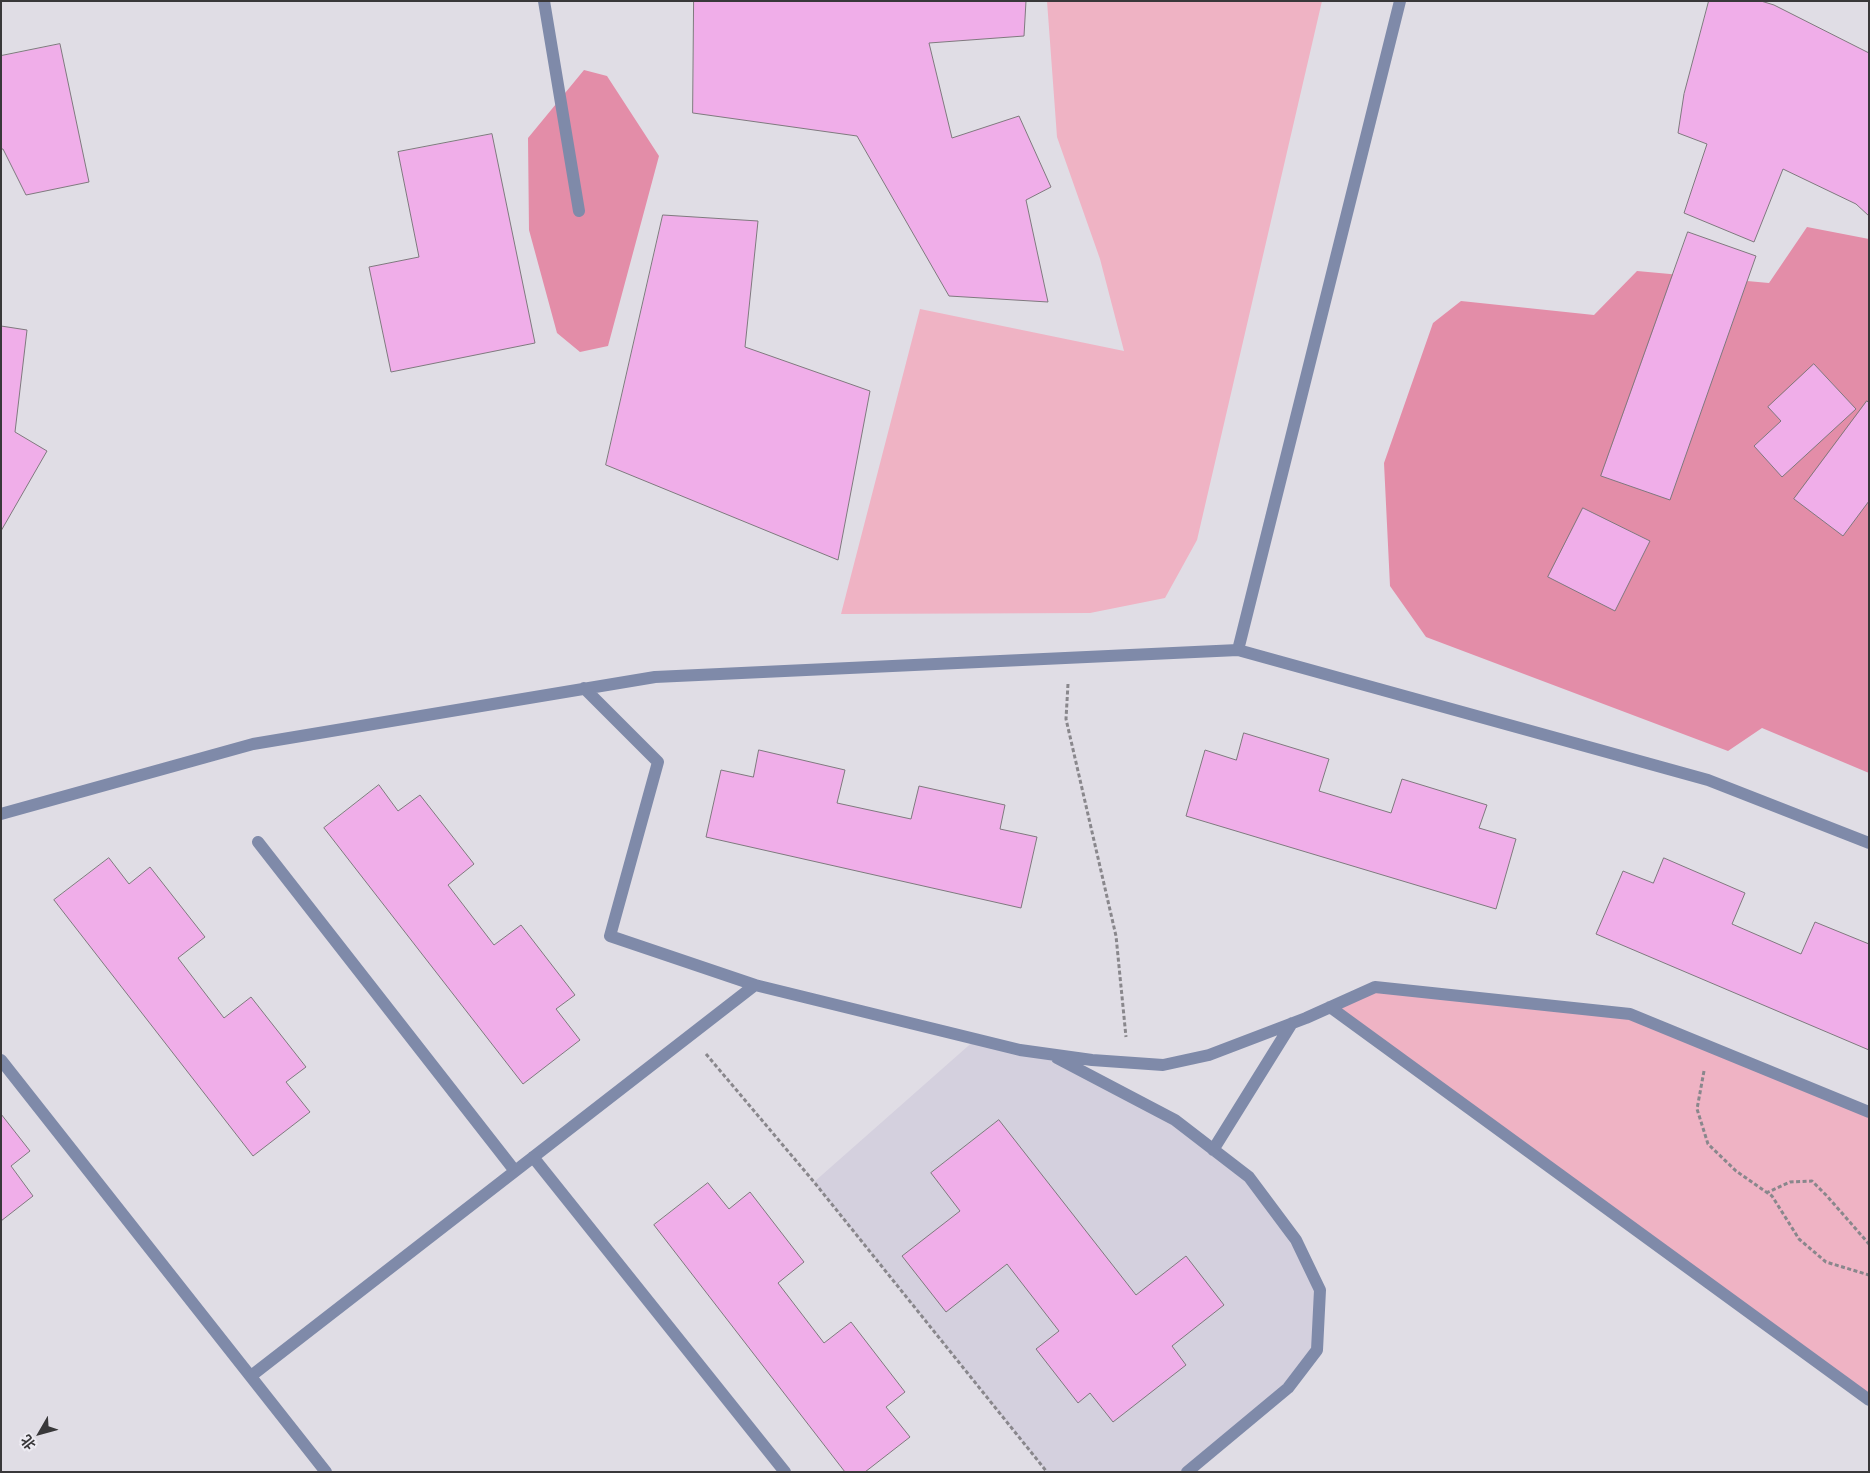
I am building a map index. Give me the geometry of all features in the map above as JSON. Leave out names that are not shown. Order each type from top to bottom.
[{"type":"street","points":[[544,1],[579,211]]},
{"type":"street","points":[[1238,650],[1400,1]]},
{"type":"street","points":[[1,814],[253,744],[655,677],[1238,650],[1708,780],[1869,843]]},
{"type":"street","points":[[584,688],[658,762],[610,936],[755,985],[1020,1050],[1163,1065],[1209,1054],[1292,1023],[1375,987],[1630,1014],[1869,1112]]},
{"type":"street","points":[[258,842],[516,1171]]},
{"type":"street","points":[[251,1376],[755,985]]},
{"type":"street","points":[[1330,1007],[1869,1400]]},
{"type":"street","points":[[1213,1150],[1292,1023]]},
{"type":"street","points":[[1048,1054],[1174,1120],[1249,1177],[1296,1240],[1320,1290],[1317,1350],[1288,1388],[1187,1472]]},
{"type":"street","points":[[1,1060],[326,1472]]},
{"type":"street","points":[[534,1157],[786,1472]]},
{"type":"path","points":[[1068,658],[1066,720],[1116,936],[1128,1062]]},
{"type":"path","points":[[690,1035],[814,1182],[1047,1472]]},
{"type":"path","points":[[1721,1051],[1703,1072],[1697,1109],[1708,1144],[1736,1171],[1772,1196],[1799,1239],[1826,1262],[1869,1275]]},
{"type":"path","points":[[1766,1192],[1790,1182],[1812,1181],[1828,1196],[1869,1244]]},
{"type":"shaded area","points":[[1047,1],[1322,1],[1197,540],[1165,598],[1090,613],[841,614],[920,309],[1124,351],[1100,259],[1057,137]]},
{"type":"shaded area","points":[[584,70],[607,76],[659,156],[608,346],[580,352],[557,333],[529,230],[528,138]]},
{"type":"shaded area","points":[[1807,227],[1869,239],[1869,773],[1762,728],[1728,751],[1426,637],[1390,586],[1384,463],[1433,323],[1461,301],[1594,315],[1637,271],[1769,283]]},
{"type":"shaded area","points":[[1375,987],[1630,1014],[1869,1112],[1869,1400],[1330,1007]]},
{"type":"shaded area","points":[[976,1039],[1048,1054],[1175,1120],[1249,1177],[1320,1290],[1317,1346],[1288,1388],[1187,1472],[1047,1472],[814,1182]]},
{"type":"building","points":[[694,1],[1026,1],[1024,36],[929,43],[952,138],[1019,116],[1051,187],[1026,200],[1048,302],[949,296],[857,136],[693,113]]},
{"type":"building","points":[[1709,1],[1761,1],[1774,5],[1869,53],[1869,216],[1856,204],[1783,169],[1754,242],[1684,213],[1707,144],[1678,133],[1684,94]]},
{"type":"building","points":[[60,44],[89,182],[26,195],[3,149],[1,149],[1,56]]},
{"type":"building","points":[[492,134],[535,343],[391,372],[369,267],[419,257],[398,152]]},
{"type":"building","points":[[663,215],[758,221],[745,347],[870,391],[838,560],[606,465]]},
{"type":"building","points":[[1688,232],[1756,256],[1670,500],[1601,476]]},
{"type":"building","points":[[1,326],[27,330],[15,432],[47,451],[1,531]]},
{"type":"building","points":[[1814,364],[1856,409],[1782,477],[1754,446],[1781,421],[1768,407]]},
{"type":"building","points":[[1867,401],[1869,403],[1869,501],[1843,536],[1794,499]]},
{"type":"building","points":[[1583,508],[1650,541],[1615,611],[1548,577]]},
{"type":"building","points":[[1244,733],[1329,759],[1319,791],[1391,813],[1402,779],[1487,805],[1479,828],[1516,839],[1496,909],[1186,816],[1205,750],[1236,760]]},
{"type":"building","points":[[759,750],[845,770],[837,803],[911,819],[919,786],[1005,805],[1000,829],[1037,837],[1021,908],[706,837],[721,770],[753,777]]},
{"type":"building","points":[[379,785],[398,811],[420,795],[474,864],[448,885],[494,945],[521,925],[575,995],[556,1009],[580,1040],[523,1084],[324,828]]},
{"type":"building","points":[[109,858],[129,884],[150,867],[205,937],[178,958],[224,1018],[251,997],[306,1067],[286,1082],[310,1112],[253,1156],[54,900]]},
{"type":"building","points":[[1664,858],[1745,893],[1732,924],[1801,954],[1815,922],[1869,944],[1869,1050],[1596,934],[1623,871],[1653,883]]},
{"type":"building","points":[[1,1114],[30,1151],[11,1166],[33,1196],[1,1221]]},
{"type":"building","points":[[999,1120],[1136,1295],[1186,1256],[1224,1305],[1172,1346],[1186,1365],[1113,1422],[1090,1393],[1078,1403],[1036,1349],[1059,1331],[1007,1264],[946,1312],[902,1256],[960,1211],[931,1173]]},
{"type":"building","points":[[708,1183],[729,1209],[750,1192],[804,1262],[778,1283],[824,1343],[851,1322],[905,1392],[886,1407],[910,1437],[865,1472],[845,1472],[654,1225]]}]
